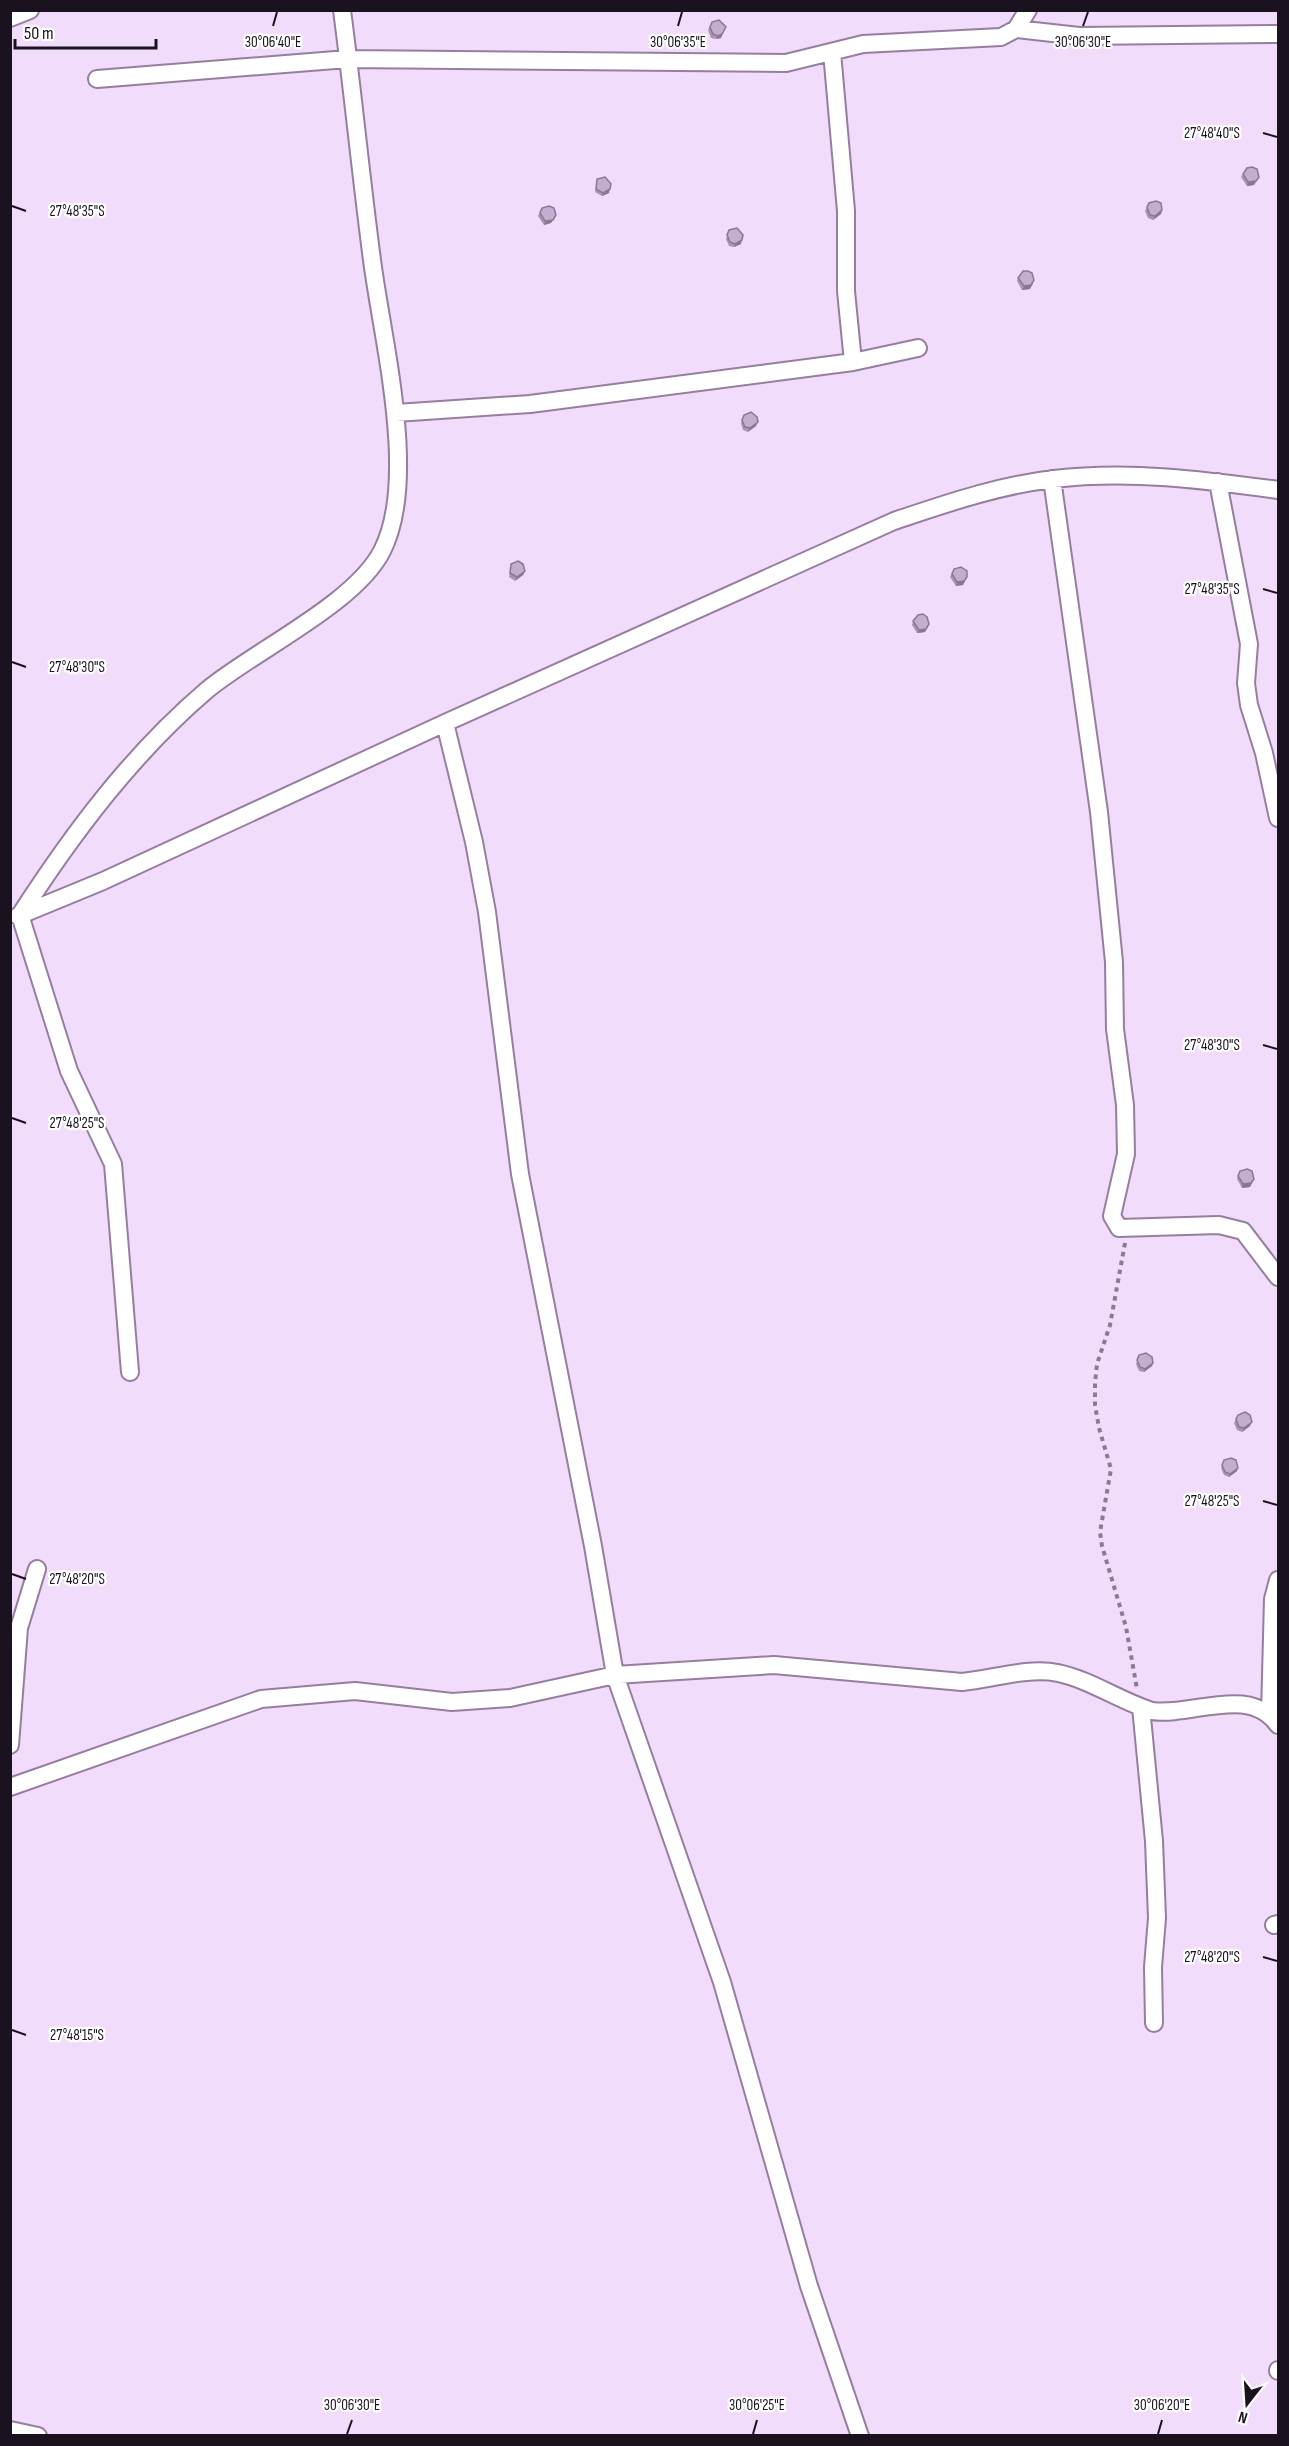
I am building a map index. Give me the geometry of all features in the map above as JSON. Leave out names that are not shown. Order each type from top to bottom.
[{"type":"street","points":[[10,18],[30,10]]},
{"type":"street","points":[[15,918],[118,778],[161,732],[209,688],[329,606],[360,579],[382,551],[392,520],[398,482],[396,413],[372,261],[342,10]]},
{"type":"street","points":[[97,79],[348,59],[786,63],[863,44],[1001,37],[1016,29],[1028,10]]},
{"type":"street","points":[[1016,29],[1079,36],[1278,34]]},
{"type":"street","points":[[832,52],[846,211],[846,291],[853,362]]},
{"type":"street","points":[[396,413],[530,404],[853,362],[918,348]]},
{"type":"street","points":[[15,918],[103,881],[445,723],[894,521],[960,499],[1052,479],[1101,475],[1218,482],[1278,490]]},
{"type":"street","points":[[1052,479],[1099,812],[1114,962],[1115,1029],[1126,1128],[1126,1154],[1112,1216],[1119,1228],[1219,1225],[1243,1231],[1278,1277]]},
{"type":"street","points":[[1218,482],[1249,645],[1245,683],[1249,705],[1264,753],[1278,818]]},
{"type":"street","points":[[445,723],[474,843],[487,912],[520,1174],[593,1546],[615,1675],[722,1982],[809,2286],[860,2436]]},
{"type":"street","points":[[15,918],[69,1071],[112,1164],[130,1372]]},
{"type":"street","points":[[10,1745],[20,1628],[37,1569]]},
{"type":"street","points":[[10,1787],[261,1699],[355,1691],[452,1702],[498,1699],[615,1675],[774,1665],[962,1682],[992,1679],[1028,1671],[1058,1673],[1141,1707],[1164,1712],[1216,1704],[1236,1705],[1274,1719],[1273,1599],[1278,1580]]},
{"type":"street","points":[[1141,1707],[1155,1885],[1154,2023]]},
{"type":"street","points":[[10,2430],[38,2436]]},
{"type":"path","points":[[1128,1229],[1110,1325],[1098,1364],[1095,1405],[1111,1469],[1100,1532],[1102,1546],[1126,1627],[1141,1707]]},
{"type":"building","points":[[719,20],[726,27],[718,36],[713,34],[710,27],[712,22]]},
{"type":"building","points":[[1247,168],[1257,169],[1259,177],[1256,181],[1248,182],[1243,174]]},
{"type":"building","points":[[605,177],[611,184],[610,189],[603,193],[596,189],[597,179]]},
{"type":"building","points":[[1156,201],[1161,203],[1162,210],[1155,216],[1150,215],[1147,207],[1149,203]]},
{"type":"building","points":[[549,206],[554,208],[556,215],[553,220],[545,221],[540,213],[542,208]]},
{"type":"building","points":[[737,228],[743,235],[742,240],[735,244],[730,242],[727,235],[729,230]]},
{"type":"building","points":[[1023,271],[1032,273],[1034,280],[1031,285],[1024,286],[1018,278]]},
{"type":"building","points":[[751,412],[757,417],[758,422],[750,428],[745,427],[742,420],[744,415]]},
{"type":"building","points":[[518,561],[523,564],[525,571],[517,577],[510,573],[511,564]]},
{"type":"building","points":[[961,567],[967,571],[967,577],[964,581],[957,582],[952,574],[954,569]]},
{"type":"building","points":[[923,614],[927,617],[929,624],[926,629],[919,630],[913,621],[918,615]]},
{"type":"building","points":[[1247,1169],[1252,1171],[1254,1179],[1251,1183],[1243,1184],[1238,1176],[1240,1171]]},
{"type":"building","points":[[1146,1353],[1152,1357],[1153,1363],[1145,1369],[1140,1367],[1137,1360],[1139,1355]]},
{"type":"building","points":[[1245,1412],[1250,1415],[1252,1422],[1244,1428],[1239,1427],[1236,1419],[1238,1415]]},
{"type":"building","points":[[1231,1458],[1236,1460],[1238,1468],[1230,1474],[1225,1472],[1222,1465],[1224,1460]]}]
